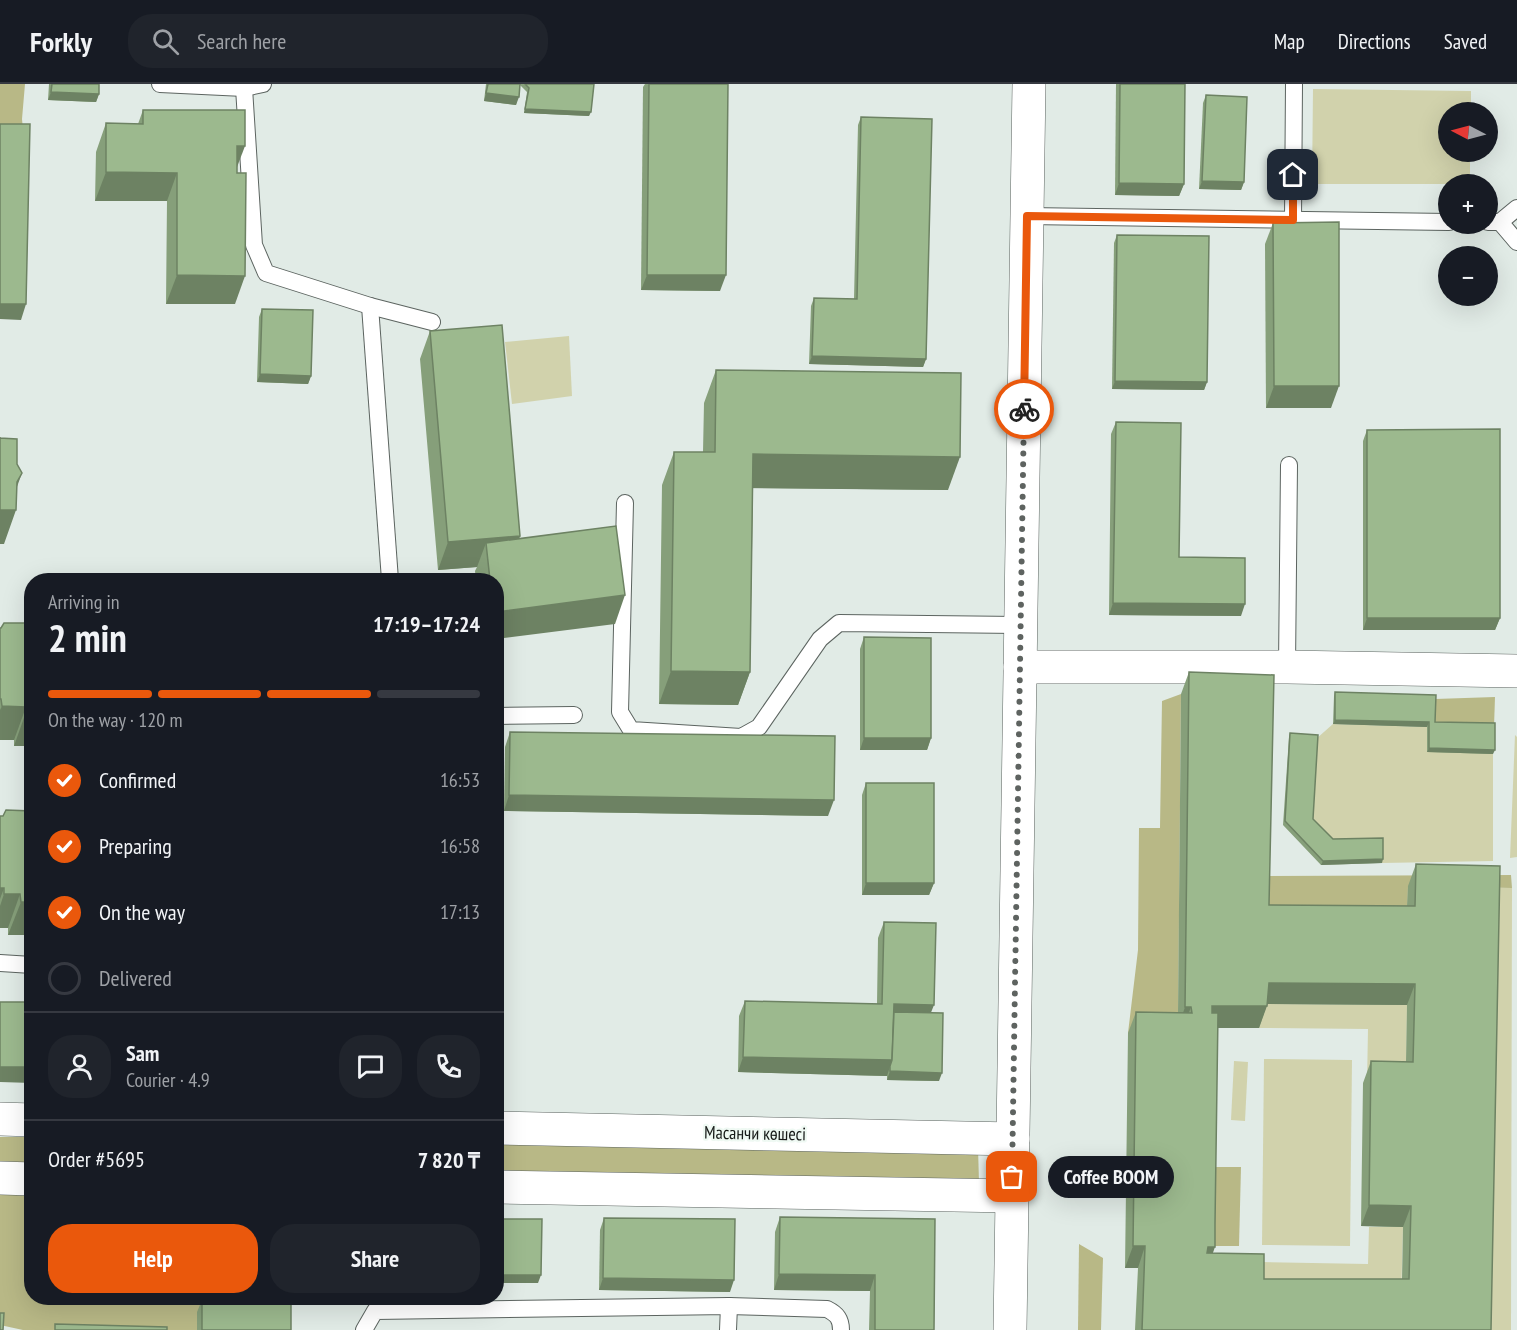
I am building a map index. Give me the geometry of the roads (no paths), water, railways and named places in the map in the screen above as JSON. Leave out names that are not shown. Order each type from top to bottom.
[{"type":"street","points":[[1010,1330],[1029,84]]},
{"type":"street","points":[[1020,667],[1287,667],[1517,671]]},
{"type":"street","points":[[0,1119],[24,1120]]},
{"type":"street","name":"Масанчи көшесі","points":[[504,1128],[1013,1139]]},
{"type":"street","points":[[0,1178],[24,1179]]},
{"type":"street","points":[[504,1187],[1012,1196]]},
{"type":"lane","points":[[160,84],[244,88],[263,84]]},
{"type":"lane","points":[[1293,220],[1294,84]]},
{"type":"lane","points":[[244,88],[254,246],[266,273],[370,306],[432,322]]},
{"type":"lane","points":[[1498,220],[1517,208]]},
{"type":"lane","points":[[1027,216],[1438,222]]},
{"type":"lane","points":[[1498,225],[1517,242]]},
{"type":"lane","points":[[370,306],[389,573]]},
{"type":"lane","points":[[1287,667],[1289,465]]},
{"type":"lane","points":[[626,503],[620,712],[631,730],[741,737],[759,727],[820,639],[839,623],[1021,625]]},
{"type":"lane","points":[[504,716],[574,715]]},
{"type":"lane","points":[[0,963],[24,964]]},
{"type":"lane","points":[[364,1330],[375,1311],[729,1306],[827,1309],[837,1314],[841,1323],[840,1330]]},
{"type":"lane","points":[[728,1330],[729,1306]]},
{"type":"place","name":"Coffee BOOM","points":[[1012,1177]]}]
